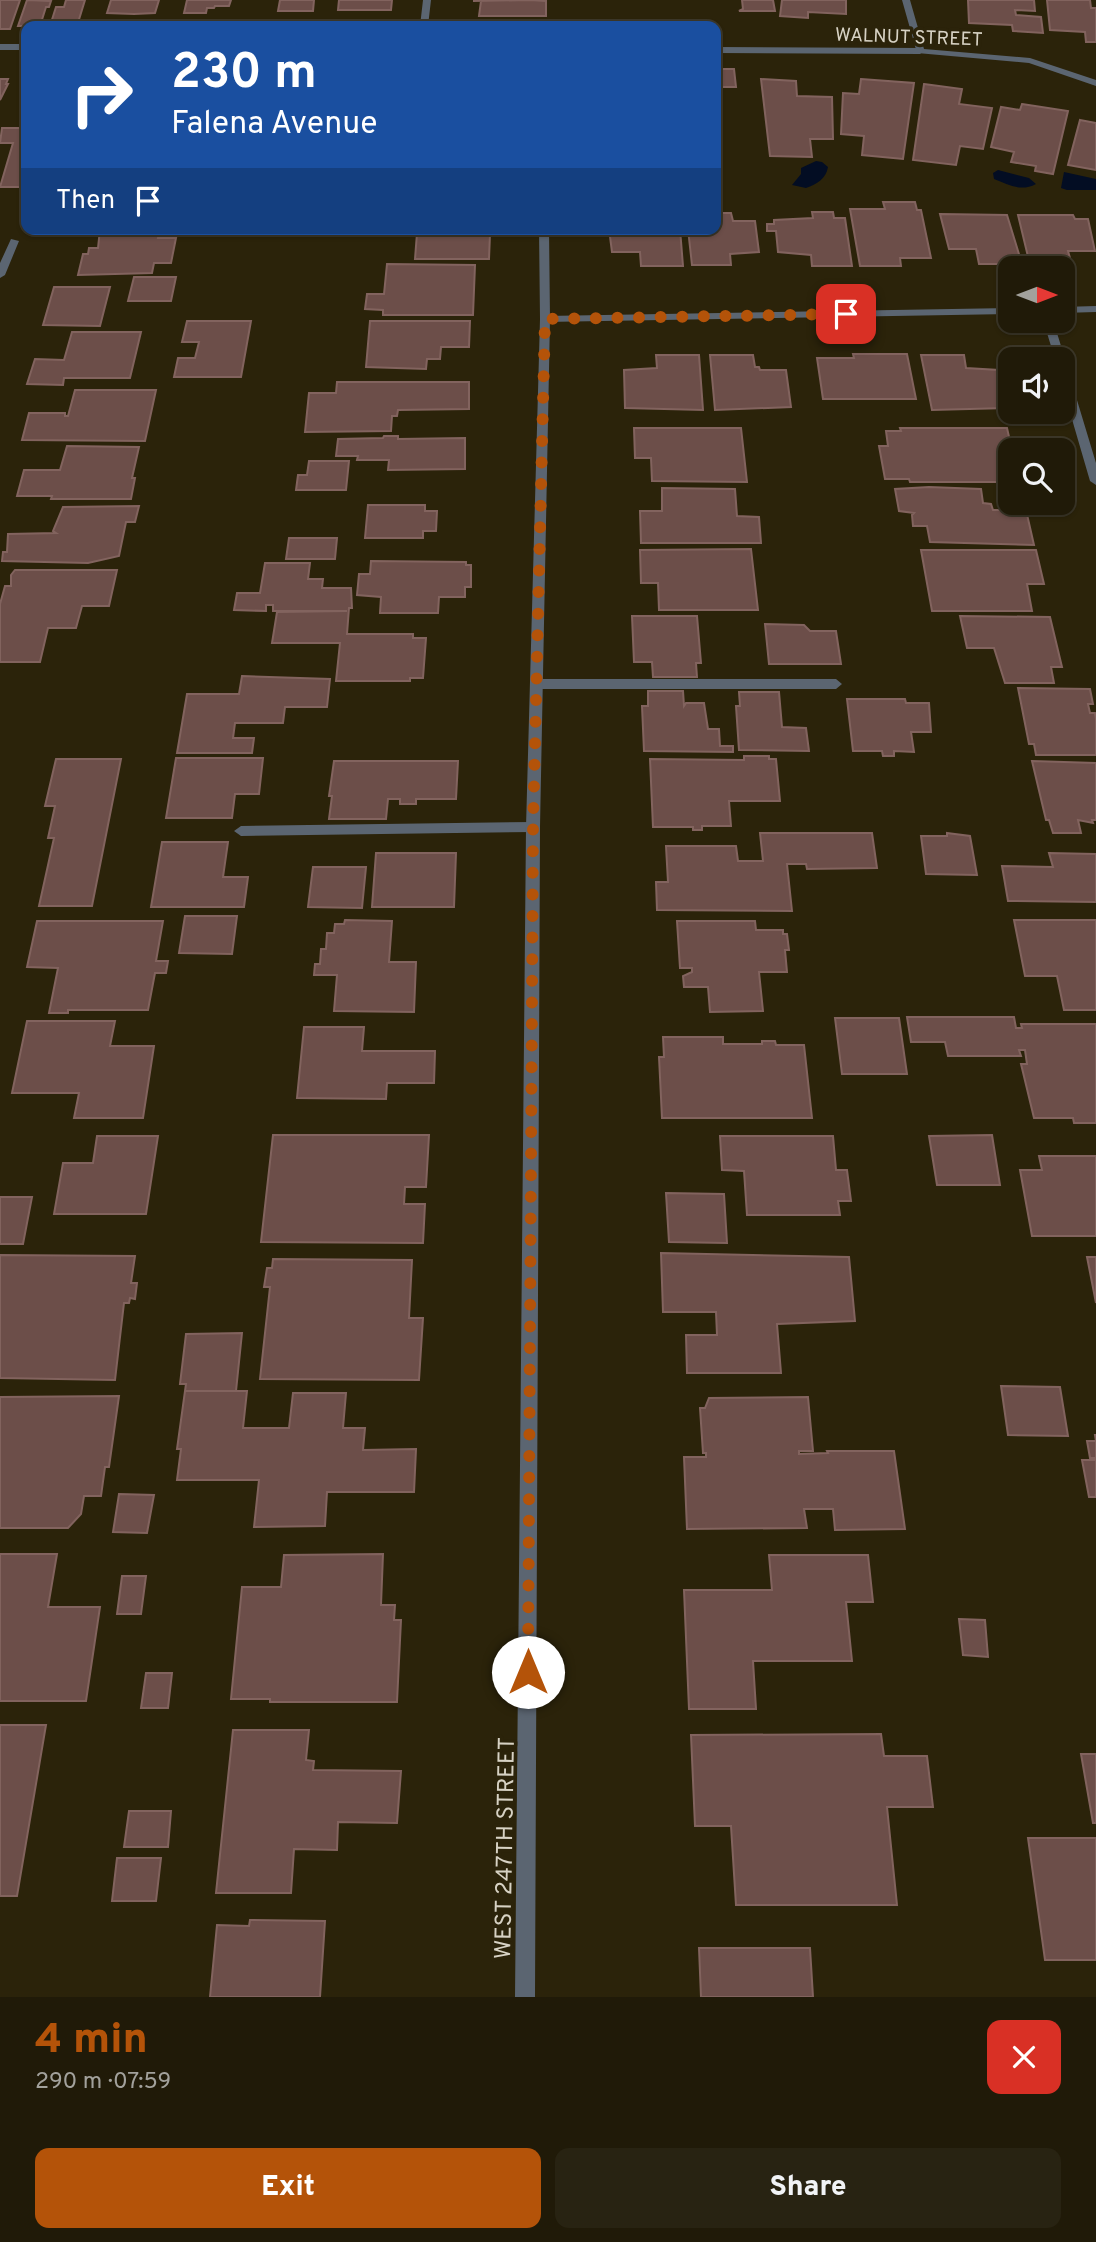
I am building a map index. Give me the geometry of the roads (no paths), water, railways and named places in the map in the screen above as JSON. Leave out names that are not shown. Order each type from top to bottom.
[{"type":"street","points":[[425,21],[427,0]]},
{"type":"street","points":[[906,0],[920,51]]},
{"type":"street","points":[[0,47],[21,47]]},
{"type":"street","name":"WALNUT STREET","points":[[721,50],[920,51],[1030,61],[1096,83]]},
{"type":"street","name":"WEST 247TH STREET","points":[[525,1997],[533,827],[545,319],[544,235]]},
{"type":"street","points":[[0,275],[14,241]]},
{"type":"street","points":[[1075,310],[1096,309]]},
{"type":"street","points":[[545,319],[998,311]]},
{"type":"street","points":[[1075,411],[1096,481]]},
{"type":"street","points":[[537,684],[836,684]]},
{"type":"street","points":[[241,831],[533,827]]},
{"type":"water","points":[[816,161],[828,167],[823,178],[806,188],[792,185],[801,174],[801,168]]},
{"type":"water","points":[[998,170],[1029,178],[1036,184],[1015,187],[994,179],[993,173]]},
{"type":"water","points":[[1064,172],[1096,179],[1096,190],[1061,188]]}]
